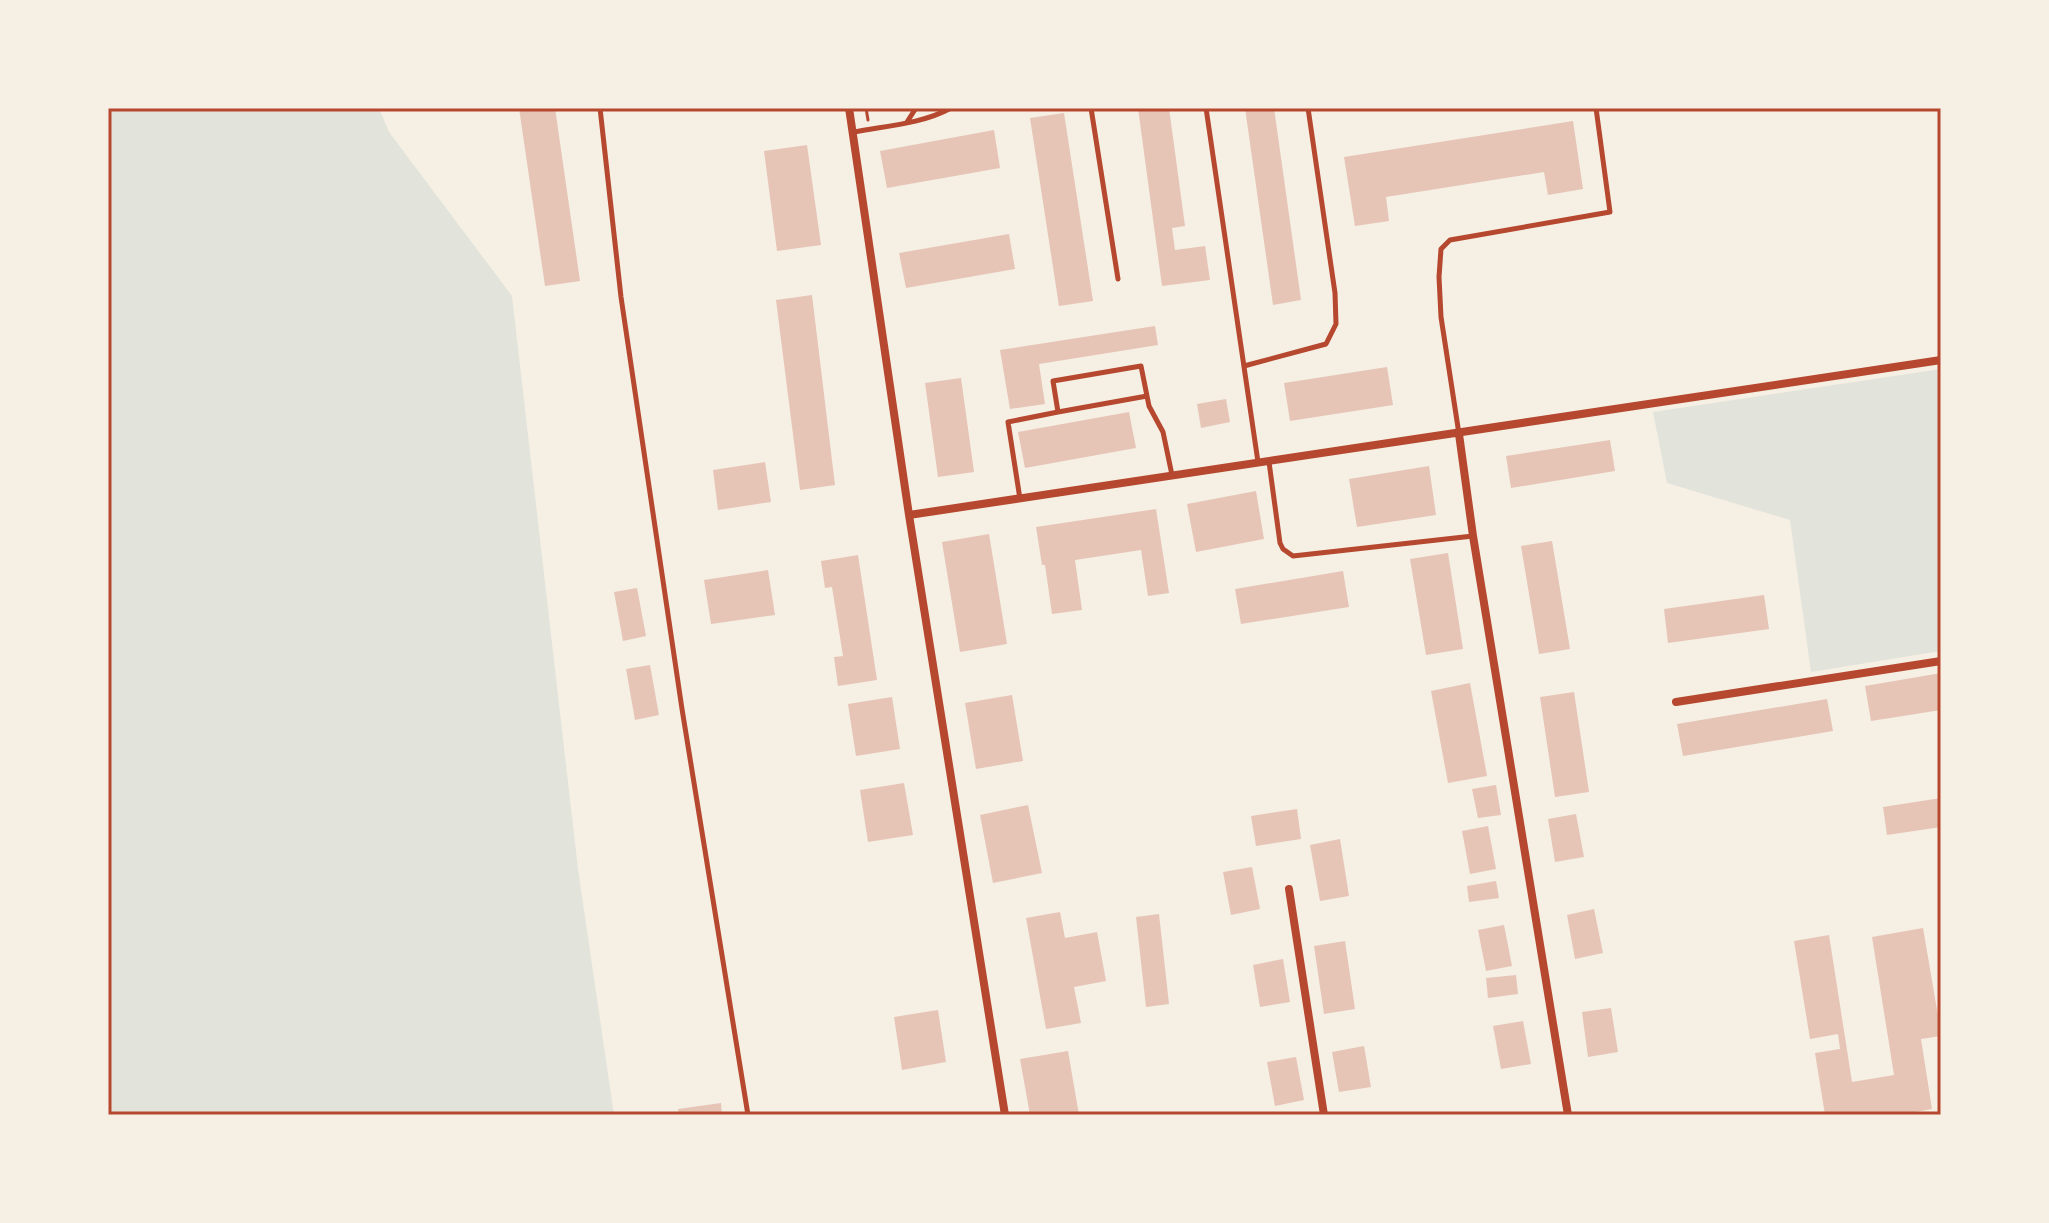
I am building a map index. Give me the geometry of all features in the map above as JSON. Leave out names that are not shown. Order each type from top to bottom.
[{"type":"street","points":[[849,108],[909,515],[1005,1115]]},
{"type":"street","points":[[909,515],[1941,360]]},
{"type":"street","points":[[1459,434],[1568,1115]]},
{"type":"street","points":[[1676,702],[1941,661]]},
{"type":"street","points":[[1289,889],[1324,1115]]},
{"type":"lane","points":[[600,108],[621,297],[684,724],[748,1115]]},
{"type":"lane","points":[[906,123],[916,108]]},
{"type":"lane","points":[[853,132],[906,123],[951,108]]},
{"type":"lane","points":[[1091,108],[1118,279]]},
{"type":"lane","points":[[1206,108],[1258,463]]},
{"type":"lane","points":[[1244,366],[1326,344],[1336,324],[1335,293],[1308,108]]},
{"type":"lane","points":[[1459,434],[1441,317],[1441,249],[1450,240],[1610,212],[1596,108]]},
{"type":"lane","points":[[1058,412],[1053,381],[1141,366],[1149,406],[1163,432],[1173,476]]},
{"type":"lane","points":[[1020,499],[1008,422],[1147,396]]},
{"type":"lane","points":[[1269,462],[1280,543],[1293,556],[1473,536]]},
{"type":"shaded area","points":[[108,108],[379,108],[389,132],[512,296],[578,869],[614,1115],[108,1115]]},
{"type":"shaded area","points":[[1941,369],[1941,651],[1811,672],[1790,520],[1667,483],[1653,412]]},
{"type":"building","points":[[519,108],[555,108],[580,281],[545,286]]},
{"type":"building","points":[[1138,108],[1169,108],[1185,226],[1172,228],[1175,250],[1205,246],[1210,280],[1162,286]]},
{"type":"building","points":[[1245,108],[1274,108],[1301,300],[1273,305]]},
{"type":"building","points":[[1064,113],[1093,301],[1059,306],[1030,118]]},
{"type":"building","points":[[1573,121],[1583,189],[1548,195],[1544,172],[1386,197],[1389,221],[1355,226],[1344,157]]},
{"type":"building","points":[[994,130],[1000,168],[887,188],[880,151]]},
{"type":"building","points":[[807,145],[821,245],[777,251],[764,151]]},
{"type":"building","points":[[1009,234],[1015,269],[906,288],[899,253]]},
{"type":"building","points":[[812,295],[835,485],[800,490],[776,300]]},
{"type":"building","points":[[1155,326],[1158,345],[1039,364],[1045,404],[1010,409],[1000,350]]},
{"type":"building","points":[[1387,367],[1393,405],[1290,421],[1284,383]]},
{"type":"building","points":[[961,378],[974,472],[938,477],[925,383]]},
{"type":"building","points":[[1226,399],[1230,422],[1201,428],[1197,404]]},
{"type":"building","points":[[1129,412],[1136,448],[1025,468],[1018,432]]},
{"type":"building","points":[[1610,440],[1615,471],[1511,488],[1506,456]]},
{"type":"building","points":[[765,462],[771,502],[718,510],[713,470]]},
{"type":"building","points":[[1429,466],[1436,515],[1357,527],[1349,479]]},
{"type":"building","points":[[1256,491],[1264,539],[1196,552],[1187,504]]},
{"type":"building","points":[[1156,509],[1169,593],[1148,596],[1141,550],[1075,560],[1082,610],[1052,614],[1036,527]]},
{"type":"building","points":[[989,534],[1007,644],[960,652],[942,542]]},
{"type":"building","points":[[1552,541],[1570,649],[1539,654],[1521,546]]},
{"type":"building","points":[[1448,553],[1463,649],[1426,655],[1410,559]]},
{"type":"building","points":[[858,555],[877,680],[838,686],[834,657],[843,656],[832,587],[825,588],[821,561]]},
{"type":"building","points":[[768,570],[775,615],[711,624],[704,580]]},
{"type":"building","points":[[1343,571],[1349,607],[1241,624],[1235,589]]},
{"type":"building","points":[[637,588],[646,636],[623,641],[614,592]]},
{"type":"building","points":[[1764,595],[1769,629],[1668,643],[1664,609]]},
{"type":"building","points":[[650,665],[659,715],[635,720],[626,669]]},
{"type":"building","points":[[1941,673],[1941,710],[1871,721],[1865,686]]},
{"type":"building","points":[[1470,683],[1487,776],[1448,783],[1431,691]]},
{"type":"building","points":[[1574,692],[1589,792],[1555,797],[1540,697]]},
{"type":"building","points":[[1012,695],[1023,761],[976,769],[965,703]]},
{"type":"building","points":[[892,697],[900,749],[856,756],[848,704]]},
{"type":"building","points":[[1827,699],[1833,731],[1683,756],[1677,724]]},
{"type":"building","points":[[904,783],[913,835],[868,842],[860,790]]},
{"type":"building","points":[[1496,785],[1501,815],[1478,818],[1472,789]]},
{"type":"building","points":[[1941,798],[1941,827],[1887,835],[1883,807]]},
{"type":"building","points":[[1028,805],[1042,873],[993,883],[980,815]]},
{"type":"building","points":[[1297,809],[1301,839],[1256,846],[1251,816]]},
{"type":"building","points":[[1576,814],[1584,857],[1555,862],[1548,819]]},
{"type":"building","points":[[1488,826],[1496,869],[1470,874],[1462,831]]},
{"type":"building","points":[[1340,839],[1349,896],[1320,901],[1310,845]]},
{"type":"building","points":[[1252,867],[1260,909],[1231,915],[1223,872]]},
{"type":"building","points":[[1496,881],[1499,898],[1469,902],[1467,886]]},
{"type":"building","points":[[1594,909],[1603,953],[1575,959],[1567,915]]},
{"type":"building","points":[[1060,912],[1065,938],[1097,932],[1106,981],[1074,987],[1081,1023],[1046,1029],[1026,918]]},
{"type":"building","points":[[1159,914],[1169,1004],[1146,1007],[1136,917]]},
{"type":"building","points":[[1504,925],[1512,966],[1486,971],[1478,930]]},
{"type":"building","points":[[1923,928],[1941,1033],[1941,1036],[1921,1039],[1932,1109],[1898,1115],[1825,1115],[1815,1053],[1840,1049],[1838,1034],[1810,1039],[1794,941],[1829,935],[1852,1082],[1894,1075],[1872,937]]},
{"type":"building","points":[[1345,941],[1355,1009],[1324,1014],[1314,946]]},
{"type":"building","points":[[1283,959],[1290,1002],[1260,1007],[1253,965]]},
{"type":"building","points":[[1516,975],[1518,994],[1488,998],[1486,978]]},
{"type":"building","points":[[1611,1008],[1618,1052],[1588,1057],[1582,1012]]},
{"type":"building","points":[[938,1010],[946,1062],[902,1070],[894,1017]]},
{"type":"building","points":[[1523,1021],[1531,1064],[1501,1069],[1493,1026]]},
{"type":"building","points":[[1364,1046],[1371,1087],[1339,1092],[1332,1052]]},
{"type":"building","points":[[1068,1051],[1079,1115],[1030,1115],[1020,1059]]},
{"type":"building","points":[[1296,1057],[1304,1100],[1275,1106],[1267,1062]]},
{"type":"building","points":[[721,1103],[722,1115],[679,1115],[678,1109]]}]
